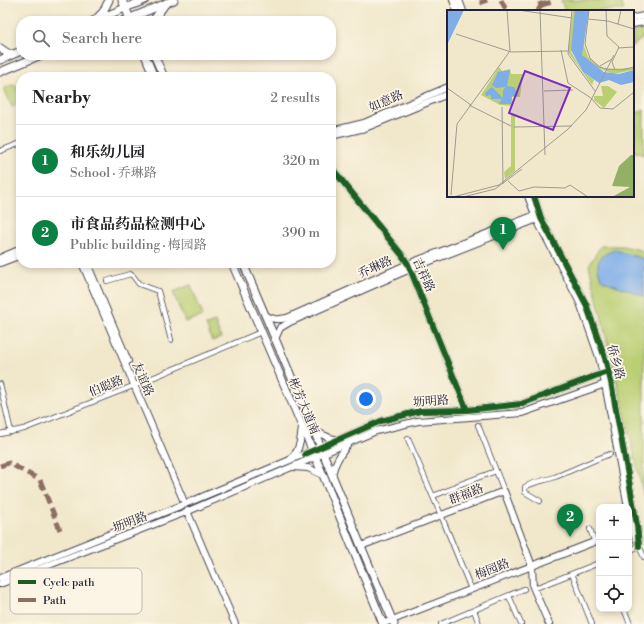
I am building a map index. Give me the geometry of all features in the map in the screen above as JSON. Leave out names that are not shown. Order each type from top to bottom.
[{"type":"main road","points":[[98,16],[103,12],[109,0]]},
{"type":"main road","points":[[122,0],[127,16]]},
{"type":"main road","points":[[104,16],[125,8],[135,2],[145,0]]},
{"type":"main road","points":[[142,16],[174,0]]},
{"type":"main road","points":[[135,2],[138,16]]},
{"type":"main road","points":[[156,16],[166,3]]},
{"type":"main road","points":[[0,48],[8,54],[13,54]]},
{"type":"main road","points":[[0,60],[16,53]]},
{"type":"main road","points":[[0,72],[29,60]]},
{"type":"main road","points":[[146,60],[152,72]]},
{"type":"main road","points":[[156,60],[162,72]]},
{"type":"main road","name":"彬芳大道南","points":[[234,268],[302,428],[310,455],[323,475],[382,624]]},
{"type":"main road","name":"彬芳大道南","points":[[245,268],[393,622]]},
{"type":"street","points":[[453,0],[458,10]]},
{"type":"street","points":[[458,0],[463,10]]},
{"type":"street","points":[[634,18],[644,16]]},
{"type":"street","points":[[634,24],[644,22]]},
{"type":"street","name":"如意路","points":[[336,130],[364,123],[447,87]]},
{"type":"street","name":"如意路","points":[[336,135],[364,128],[447,94]]},
{"type":"street","points":[[0,151],[16,145]]},
{"type":"street","name":"吉祥路","points":[[336,173],[402,255],[409,267],[467,410]]},
{"type":"street","name":"侨乡路","points":[[528,197],[586,304],[605,358],[605,373],[608,383],[628,504]]},
{"type":"street","name":"侨乡路","points":[[534,197],[538,216]]},
{"type":"street","name":"乔琳路","points":[[288,320],[409,267],[538,216]]},
{"type":"street","points":[[0,258],[16,251]]},
{"type":"street","points":[[0,263],[16,257]]},
{"type":"street","name":"友谊路","points":[[84,268],[186,503]]},
{"type":"street","name":"友谊路","points":[[89,268],[136,385]]},
{"type":"street","points":[[107,281],[130,274],[134,276],[139,284],[158,291],[171,340]]},
{"type":"street","points":[[265,315],[271,319],[288,320]]},
{"type":"street","points":[[275,339],[280,328],[288,320]]},
{"type":"street","name":"伯聪路","points":[[0,434],[24,429],[136,385],[261,332]]},
{"type":"street","name":"坜明路","points":[[322,450],[338,440],[381,421],[420,411],[467,410],[521,404],[605,373]]},
{"type":"street","name":"侨乡路","points":[[608,383],[628,504]]},
{"type":"street","name":"坜明路","points":[[41,568],[187,511],[322,450],[350,443],[376,431],[418,421],[522,413],[608,383]]},
{"type":"street","points":[[0,384],[11,432]]},
{"type":"street","points":[[478,425],[532,566],[534,587],[549,624]]},
{"type":"street","points":[[302,428],[300,442],[290,464],[308,468],[323,475]]},
{"type":"street","points":[[313,428],[320,434],[338,440]]},
{"type":"street","points":[[408,439],[471,589]]},
{"type":"street","points":[[332,475],[337,460],[350,443]]},
{"type":"street","points":[[540,501],[525,492],[525,487],[535,482],[550,479],[610,454]]},
{"type":"street","name":"坜明路","points":[[25,568],[186,503],[290,464]]},
{"type":"street","points":[[433,496],[496,470]]},
{"type":"street","name":"群福路","points":[[361,546],[504,491]]},
{"type":"street","points":[[187,511],[235,624]]},
{"type":"street","name":"侨乡路","points":[[632,527],[637,547]]},
{"type":"street","points":[[590,529],[596,538]]},
{"type":"street","name":"梅园路","points":[[382,624],[393,622],[471,589],[596,540]]},
{"type":"street","points":[[632,550],[637,547],[644,557]]},
{"type":"street","points":[[538,587],[596,565]]},
{"type":"street","name":"坜明路","points":[[0,578],[10,574]]},
{"type":"street","points":[[573,576],[592,624]]},
{"type":"street","name":"坜明路","points":[[0,584],[10,580]]},
{"type":"street","points":[[441,624],[524,589]]},
{"type":"street","points":[[509,596],[521,624]]},
{"type":"street","points":[[474,610],[479,624]]},
{"type":"street","points":[[625,612],[630,624]]},
{"type":"green space","points":[[561,0],[620,0],[624,10],[565,10]]},
{"type":"green space","points":[[644,29],[644,37],[634,45],[634,31]]},
{"type":"green space","points":[[15,84],[16,105],[12,107],[4,88]]},
{"type":"green space","points":[[644,109],[644,155],[634,151],[634,118],[637,113]]},
{"type":"green space","points":[[601,246],[623,246],[644,251],[644,496],[589,265]]},
{"type":"green space","points":[[191,285],[203,316],[185,322],[173,292]]},
{"type":"green space","points":[[215,322],[221,338],[212,341],[206,325]]},
{"type":"water","points":[[615,250],[644,259],[644,296],[602,280],[598,269],[599,261],[604,255]]},
{"type":"marked path","points":[[480,3],[487,0]]},
{"type":"marked path","points":[[501,0],[505,8],[508,10]]},
{"type":"marked path","points":[[538,10],[541,5],[539,0]]},
{"type":"marked path","points":[[541,5],[552,2]]},
{"type":"marked path","points":[[0,466],[9,463],[40,480],[60,530]]},
{"type":"cycle path","points":[[336,173],[408,264],[467,410]]},
{"type":"cycle path","points":[[534,197],[541,218],[586,304],[605,358],[611,382],[637,525],[639,546]]},
{"type":"cycle path","points":[[305,454],[381,421],[420,411],[467,410],[521,404],[608,372]]},
{"type":"place","name":"和乐幼儿园","points":[[503,250]]},
{"type":"place","name":"市食品药品检测中心","points":[[570,537]]}]
